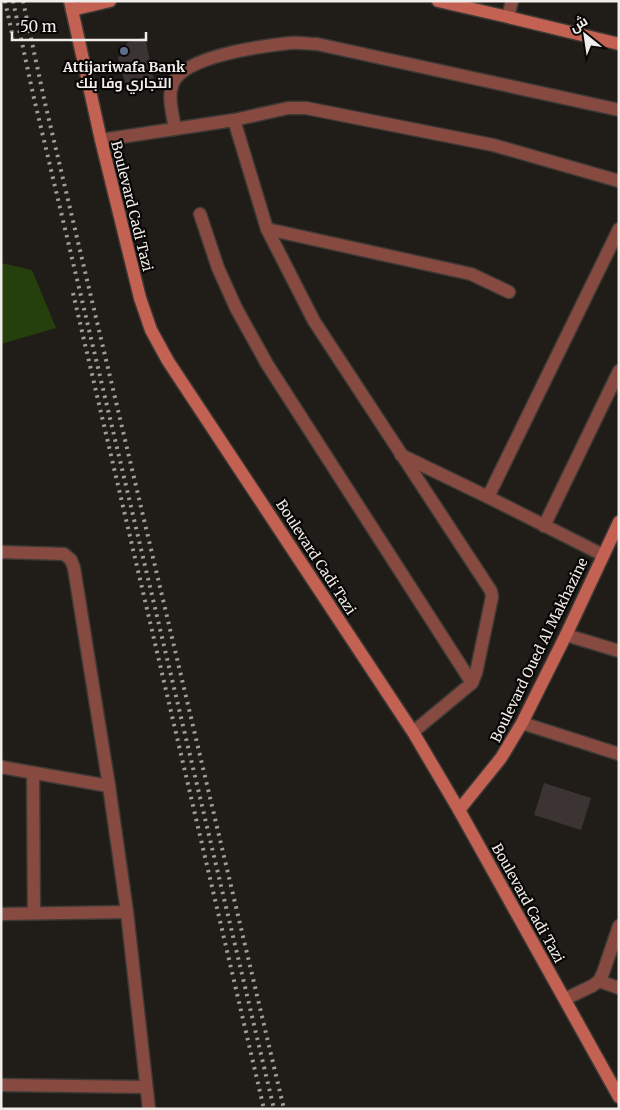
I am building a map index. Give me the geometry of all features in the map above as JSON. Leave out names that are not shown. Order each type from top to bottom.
[{"type":"street","points":[[72,6],[110,1]]},
{"type":"street","points":[[438,1],[619,44]]},
{"type":"street","points":[[508,17],[512,1]]},
{"type":"street","name":"Boulevard Cadi Tazi","points":[[72,6],[100,140],[140,298],[151,330],[168,361],[413,732],[459,810],[619,1097]]},
{"type":"street","points":[[175,129],[171,93],[172,85],[178,75],[188,67],[210,58],[292,43],[317,44],[619,110]]},
{"type":"street","points":[[100,140],[234,120],[288,108],[306,108],[493,145],[619,181]]},
{"type":"street","points":[[234,120],[267,229],[314,321],[491,591],[492,597],[476,673],[472,683],[413,732]]},
{"type":"street","points":[[200,214],[218,268],[236,308],[267,364],[472,683]]},
{"type":"street","points":[[267,229],[471,274],[509,292]]},
{"type":"street","points":[[488,497],[619,229]]},
{"type":"street","points":[[544,526],[619,371]]},
{"type":"street","points":[[400,454],[602,555]]},
{"type":"street","name":"Boulevard Oued Al Makhazine","points":[[459,810],[502,758],[522,723],[619,522]]},
{"type":"street","points":[[1,552],[64,554],[74,568],[127,912],[149,1109]]},
{"type":"street","points":[[566,634],[619,651]]},
{"type":"street","points":[[522,723],[619,754]]},
{"type":"street","points":[[1,767],[109,786]]},
{"type":"street","points":[[33,774],[34,913]]},
{"type":"street","points":[[1,914],[127,912]]},
{"type":"street","points":[[565,999],[599,981],[619,926]]},
{"type":"street","points":[[599,981],[619,988]]},
{"type":"street","points":[[1,1085],[146,1087]]},
{"type":"green space","points":[[1,263],[32,270],[56,328],[1,344]]},
{"type":"building","points":[[145,37],[154,81],[127,89],[118,58],[128,42]]},
{"type":"building","points":[[544,783],[591,798],[581,830],[534,815]]},
{"type":"railway","points":[[5,1],[13,38]]},
{"type":"railway","points":[[13,1],[33,94],[274,1109]]},
{"type":"railway","points":[[23,1],[45,103],[284,1109]]},
{"type":"railway","points":[[73,293],[264,1109]]},
{"type":"place","name":"Attijariwafa Bank التجاري وفا بنك","points":[[124,51]]}]
